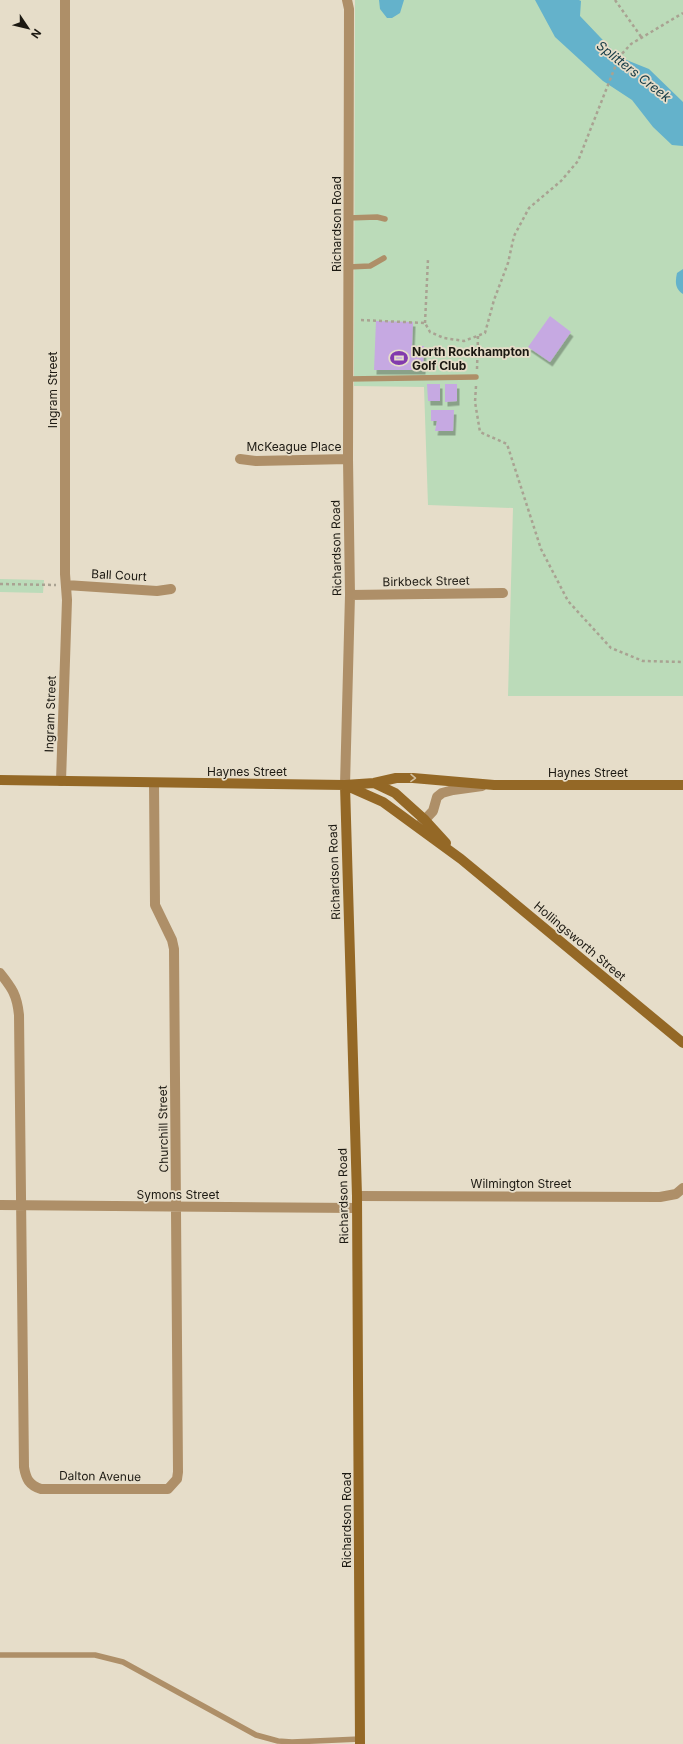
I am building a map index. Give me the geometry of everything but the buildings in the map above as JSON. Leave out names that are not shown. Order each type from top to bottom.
[{"type":"street","name":"Ingram Street","points":[[61,781],[66,585],[65,0]]},
{"type":"street","name":"Richardson Road","points":[[347,0],[349,9],[348,459],[350,595],[345,785],[357,1196],[360,1742]]},
{"type":"street","name":"McKeague Place","points":[[240,459],[256,461],[348,459]]},
{"type":"street","name":"Ball Court","points":[[66,585],[157,591],[171,589]]},
{"type":"street","name":"Birkbeck Street","points":[[350,595],[503,593]]},
{"type":"street","name":"Haynes Street","points":[[0,780],[345,785],[396,778],[413,778],[494,785],[683,785]]},
{"type":"street","name":"Hollingsworth Street","points":[[374,782],[395,793],[425,820],[461,859]]},
{"type":"street","name":"Churchill Street","points":[[154,783],[155,905],[172,940],[174,949],[177,1207],[177,1479]]},
{"type":"street","name":"Hollingsworth Street","points":[[345,785],[383,802],[461,859],[683,1043]]},
{"type":"street","name":"Haynes Street","points":[[417,827],[432,811],[437,797],[442,793],[453,790],[494,785]]},
{"type":"street","points":[[0,973],[12,988],[18,1000],[20,1015],[22,1205]]},
{"type":"street","name":"Wilmington Street","points":[[357,1196],[660,1197],[676,1194],[683,1188]]},
{"type":"street","name":"Symons Street","points":[[0,1205],[357,1208]]},
{"type":"street","name":"Dalton Avenue","points":[[22,1205],[25,1475],[33,1487],[41,1489],[162,1490],[168,1489],[177,1479]]},
{"type":"lane","points":[[348,218],[377,217],[385,219]]},
{"type":"lane","points":[[348,267],[370,266],[384,258]]},
{"type":"lane","points":[[348,379],[476,377]]},
{"type":"lane","points":[[0,1656],[95,1655],[123,1662],[256,1735],[278,1743],[360,1742]]},
{"type":"path","points":[[615,0],[642,38]]},
{"type":"path","points":[[428,259],[425,323],[430,332],[444,338],[464,341],[485,333],[494,300],[508,263],[514,236],[529,208],[561,181],[578,161],[619,57],[631,44],[683,13]]},
{"type":"path","points":[[361,320],[425,323]]},
{"type":"path","points":[[478,336],[475,402],[480,432],[507,444],[541,549],[568,601],[611,648],[643,661],[683,662]]},
{"type":"path","points":[[0,584],[66,585]]},
{"type":"green space","name":"North Rockhampton Golf Club","points":[[355,0],[683,0],[683,696],[508,696],[513,508],[428,505],[424,387],[354,386]]},
{"type":"green space","points":[[0,579],[44,580],[43,593],[0,592]]},
{"type":"water","points":[[379,0],[404,0],[400,13],[392,18],[387,18],[380,9]]},
{"type":"water","name":"Splitters Creek","points":[[535,0],[581,1],[580,16],[619,57],[649,69],[683,102],[683,146],[672,145],[653,127],[632,100],[603,81],[555,37]]},
{"type":"water","points":[[683,269],[683,294],[678,290],[676,282],[677,273]]},
{"type":"place","name":"North Rockhampton Golf Club","points":[[399,358]]}]
